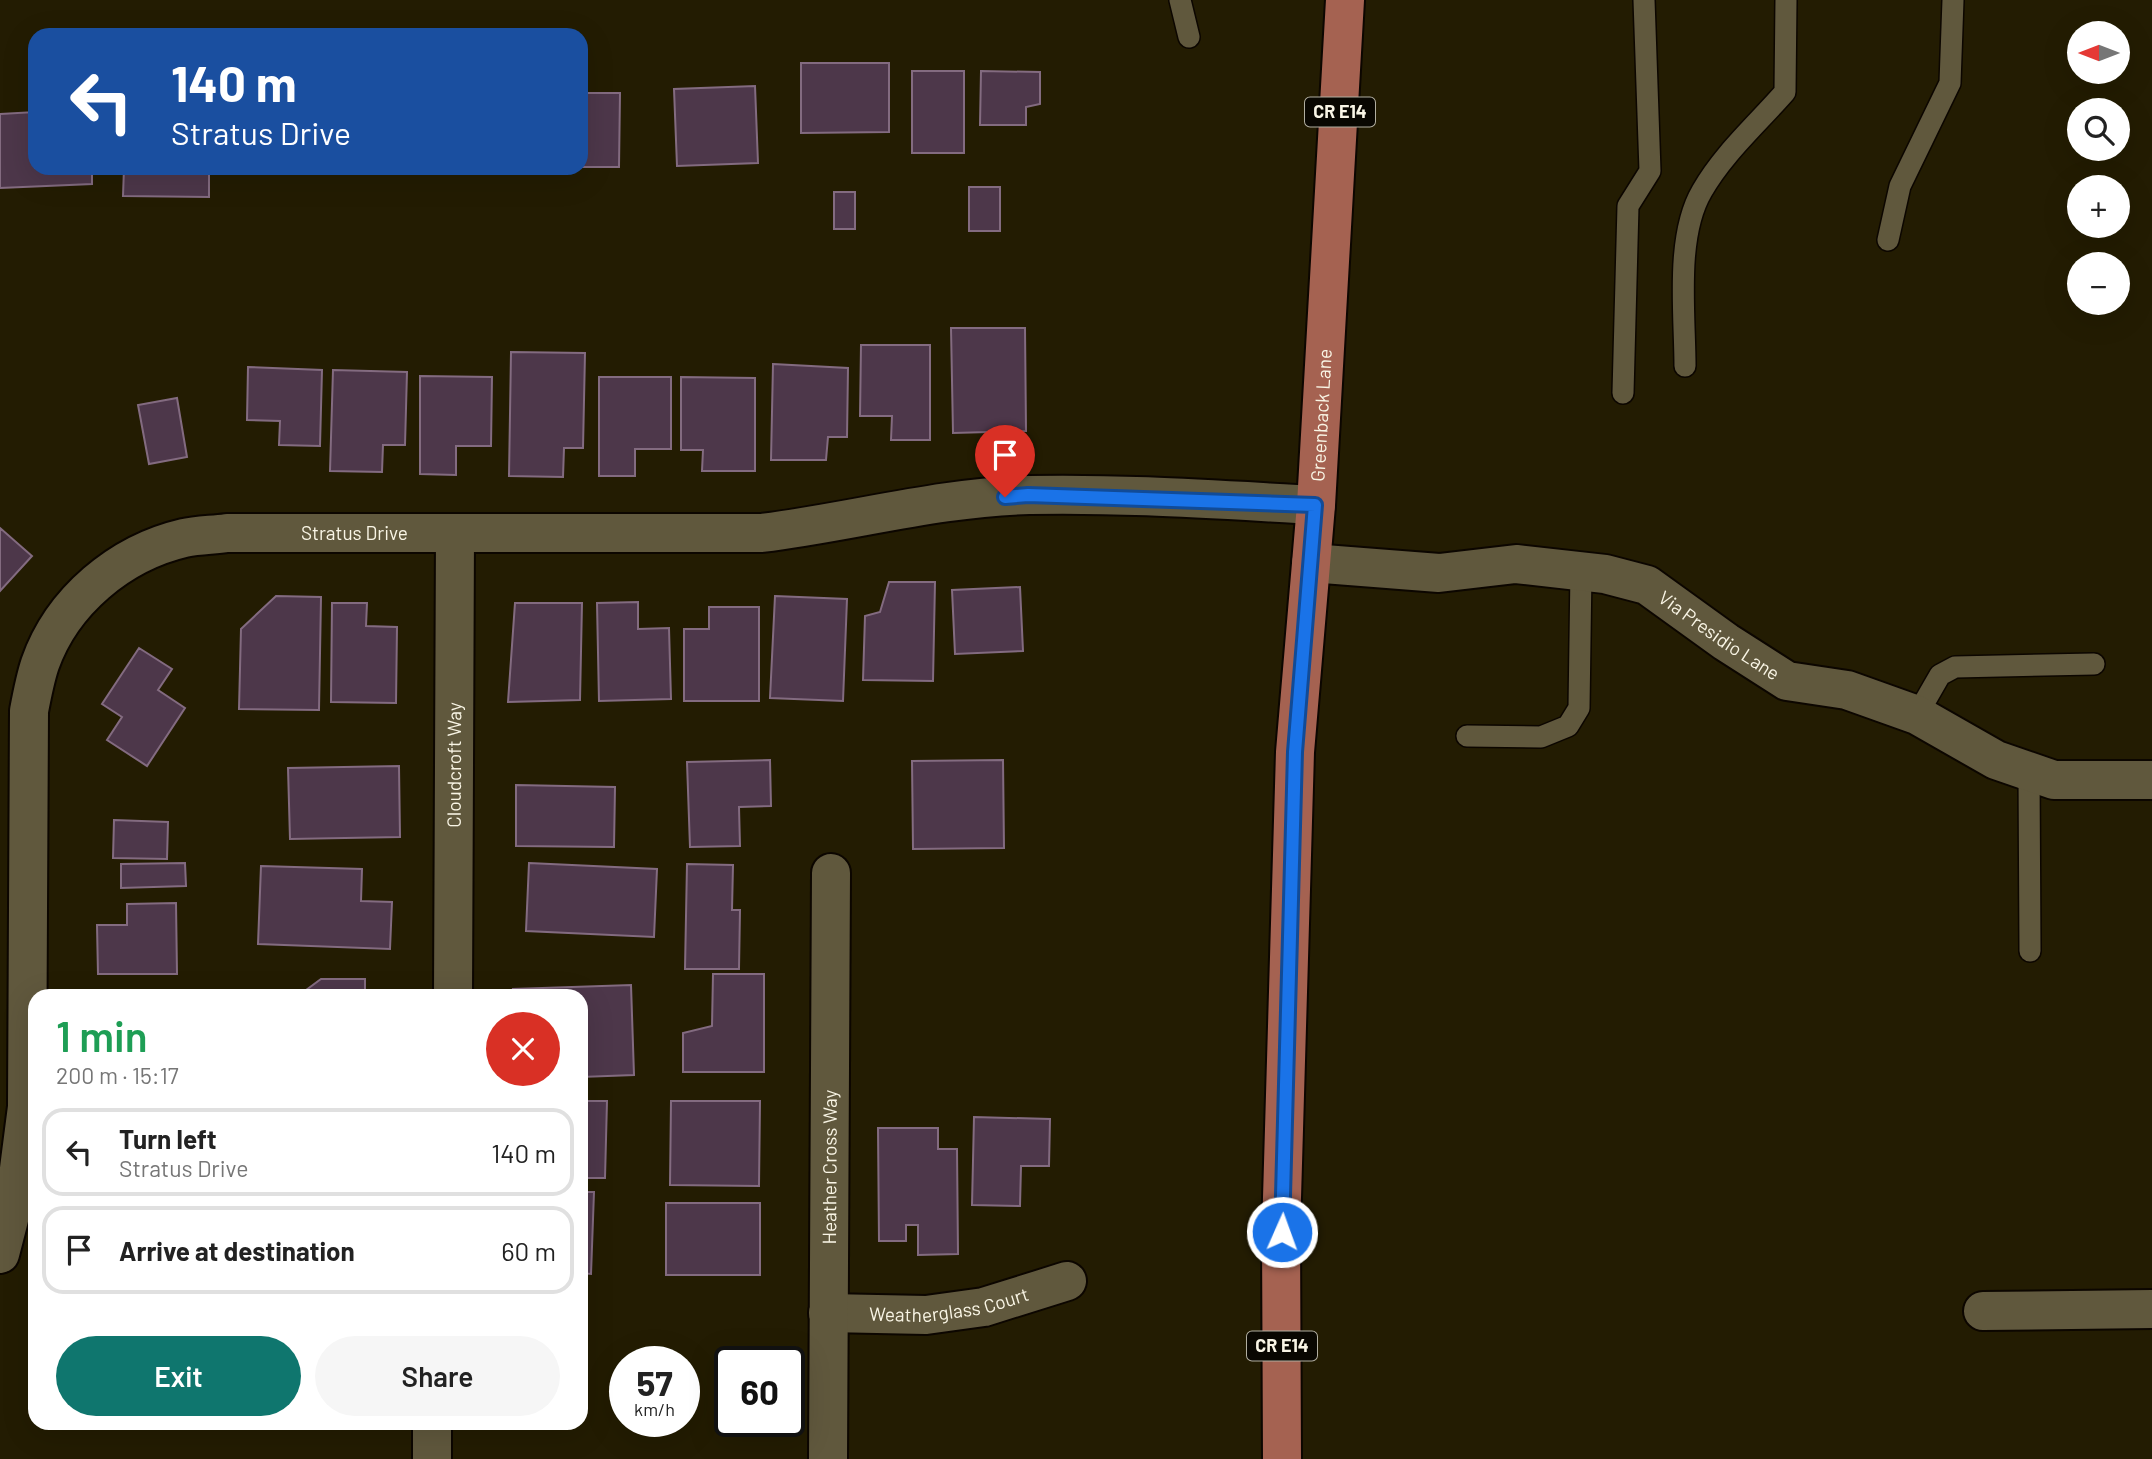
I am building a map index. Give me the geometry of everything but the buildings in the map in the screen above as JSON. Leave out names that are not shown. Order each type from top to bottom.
[{"type":"main road","name":"Greenback Lane","points":[[1282,1459],[1282,1232],[1295,752],[1315,505],[1345,0]]},
{"type":"street","name":"Stratus Drive","points":[[0,1254],[16,1192],[27,1107],[14,860],[29,711],[40,663],[60,623],[83,594],[116,567],[152,548],[186,537],[227,533],[762,533],[835,524],[936,503],[1028,495],[1315,505]]},
{"type":"street","name":"Cloudcroft Way","points":[[453,989],[455,534]]},
{"type":"street","name":"Via Presidio Lane","points":[[1311,562],[1439,573],[1516,564],[1581,571],[1647,584],[1726,642],[1787,681],[1847,690],[1917,715],[1996,760],[2054,780],[2152,780]]},
{"type":"street","name":"Heather Cross Way","points":[[828,1459],[831,873]]},
{"type":"street","name":"Weatherglass Court","points":[[828,1313],[938,1314],[984,1307],[1067,1281]]},
{"type":"street","points":[[1983,1311],[2152,1309]]},
{"type":"street","points":[[432,1430],[432,1459]]},
{"type":"lane","points":[[1180,0],[1189,37]]},
{"type":"lane","points":[[1623,393],[1629,206],[1650,171],[1644,0]]},
{"type":"lane","points":[[1685,366],[1686,235],[1700,193],[1714,173],[1785,92],[1786,0]]},
{"type":"lane","points":[[1888,240],[1900,186],[1950,83],[1953,0]]},
{"type":"lane","points":[[1467,736],[1541,737],[1568,726],[1580,708],[1581,571]]},
{"type":"lane","points":[[1917,715],[1940,675],[1955,667],[2094,664]]},
{"type":"lane","points":[[2029,772],[2030,951]]},
{"type":"route","points":[[1005,497],[1028,495],[1315,505],[1295,752],[1282,1232]]}]
